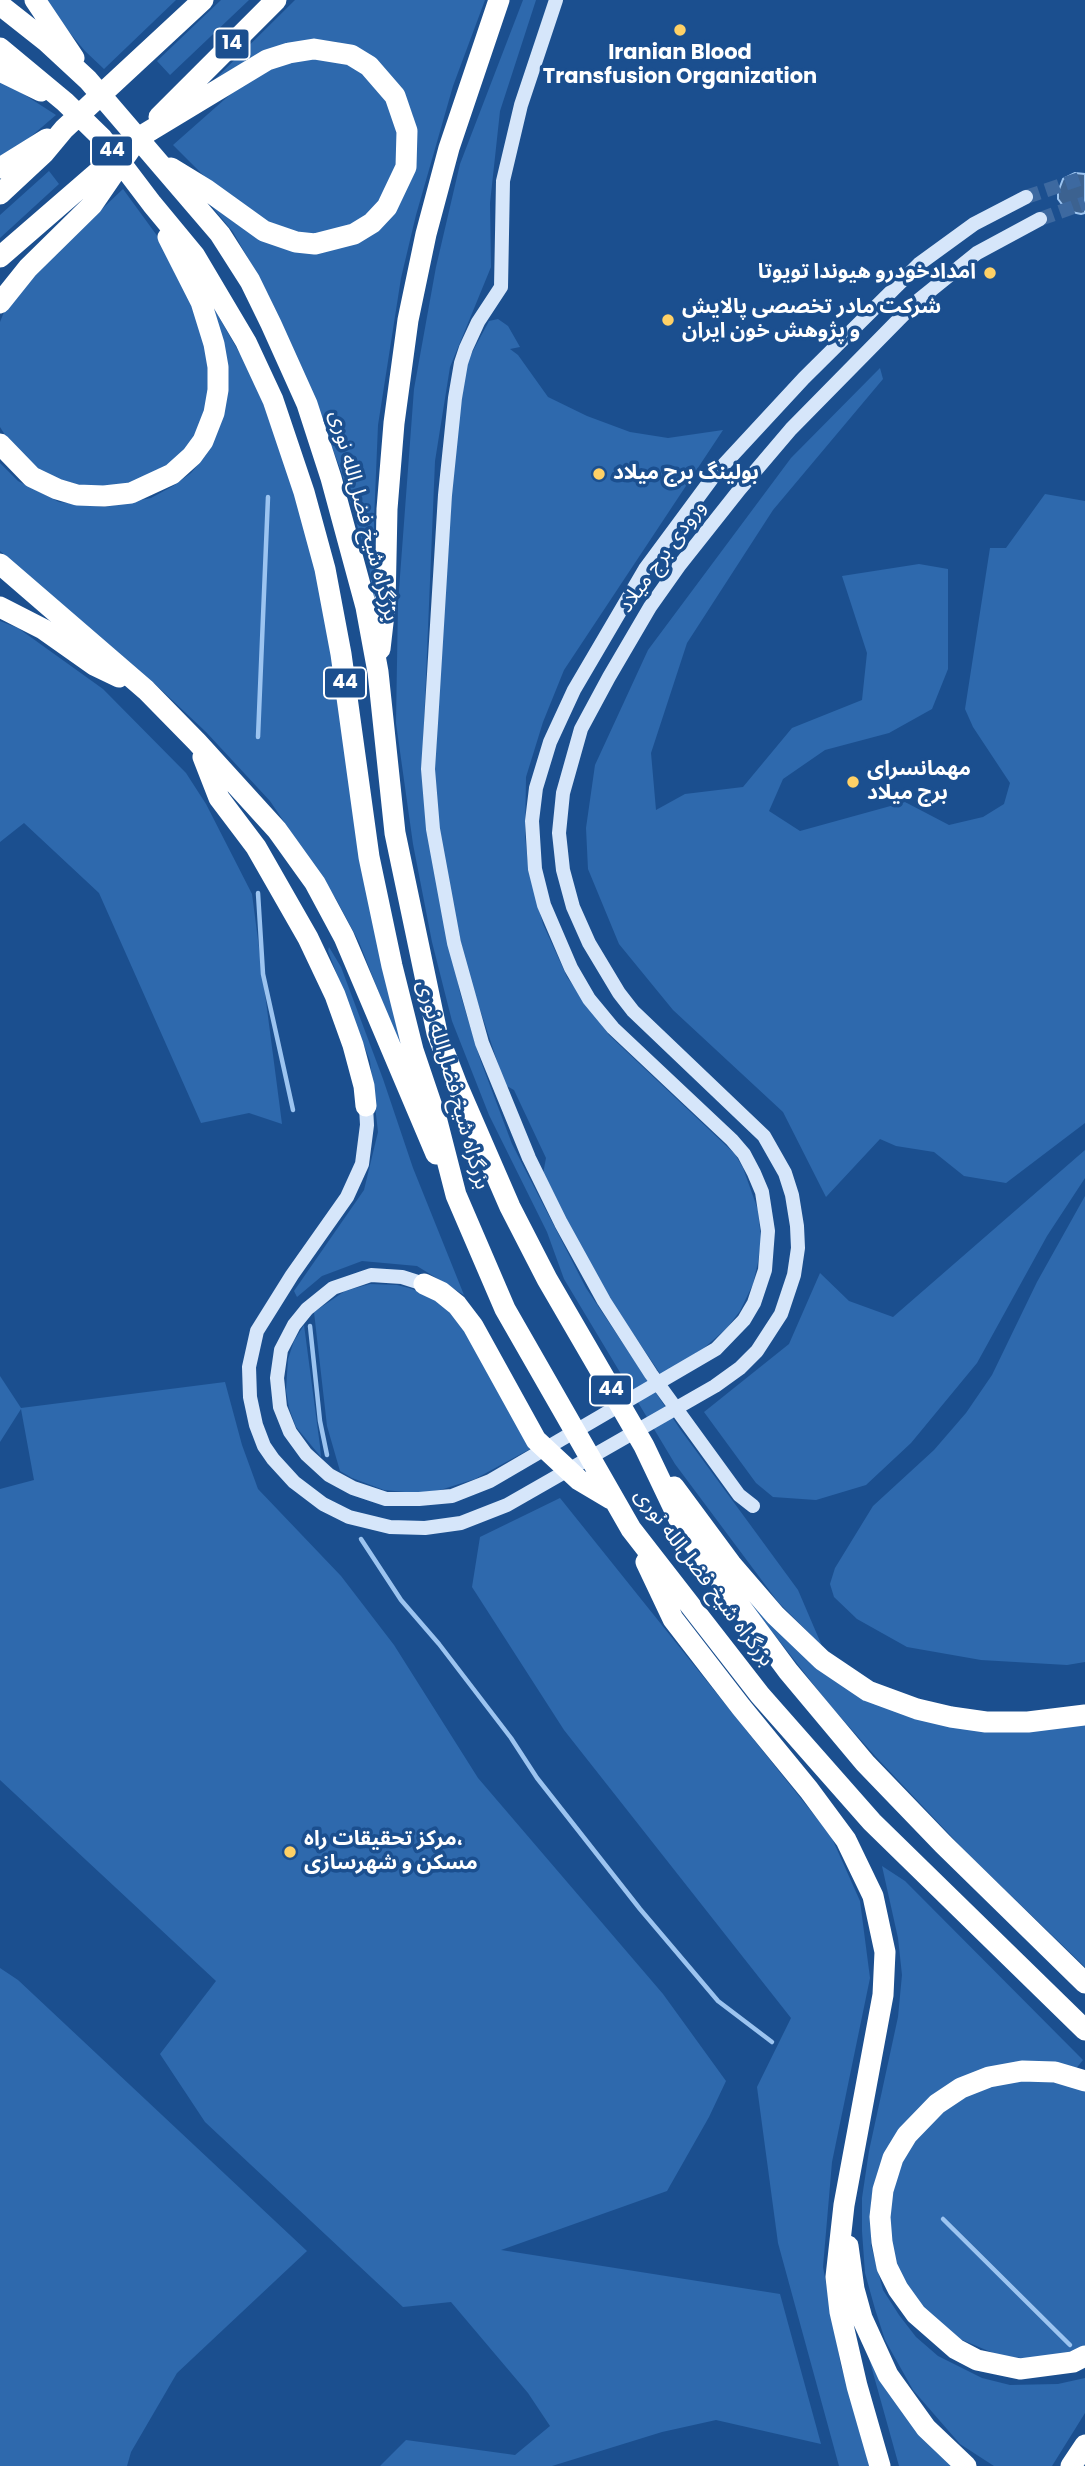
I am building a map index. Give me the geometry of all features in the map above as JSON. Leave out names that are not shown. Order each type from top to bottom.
[{"type":"highway","points":[[35,0],[88,80]]},
{"type":"highway","points":[[149,51],[187,0]]},
{"type":"highway","name":"14","points":[[39,149],[203,0]]},
{"type":"highway","name":"14","points":[[190,97],[275,0]]},
{"type":"highway","points":[[378,672],[385,605],[388,496],[394,423],[408,320],[426,234],[449,148],[499,0]]},
{"type":"highway","name":"بزرگراه شیخ فضل‌الله نوری","points":[[0,5],[47,42],[88,80],[220,234],[236,257],[271,324],[307,404],[331,478],[366,607],[378,672],[395,833],[437,1033],[510,1207],[547,1279],[643,1446],[685,1532],[788,1671],[865,1763],[943,1844],[1085,1983]]},
{"type":"highway","name":"بزرگراه شیخ فضل‌الله نوری","points":[[0,48],[65,102],[103,138],[195,256],[246,342],[273,400],[304,492],[325,569],[339,642],[369,857],[413,1050],[437,1121],[456,1195],[505,1309],[631,1529],[760,1695],[872,1822],[1085,2030]]},
{"type":"highway","points":[[0,303],[85,197],[138,138],[190,97],[267,60],[289,52],[314,50],[351,55],[369,66],[395,96],[407,131],[406,167],[387,207],[372,223],[354,234],[315,244],[296,242],[264,231],[207,190],[155,158]]},
{"type":"highway","points":[[0,71],[65,102]]},
{"type":"highway","points":[[0,168],[39,149]]},
{"type":"highway","points":[[0,194],[39,149]]},
{"type":"highway","points":[[0,257],[85,197]]},
{"type":"highway","points":[[0,444],[32,477],[77,495],[104,496],[131,493],[172,474],[192,456],[203,441],[214,414],[218,390],[214,344],[201,302],[152,204]]},
{"type":"highway","points":[[0,564],[146,690],[277,830],[315,883],[344,937],[423,1126],[456,1195]]},
{"type":"highway","points":[[0,607],[43,629],[94,665],[146,690]]},
{"type":"highway","points":[[197,742],[219,798],[256,848],[308,938],[335,995],[353,1045],[366,1106]]},
{"type":"highway","points":[[424,1284],[457,1305],[473,1326],[536,1440],[579,1480],[613,1501]]},
{"type":"highway","points":[[643,1446],[731,1564],[775,1615],[822,1660],[847,1678],[892,1701],[951,1717],[986,1722],[1028,1722],[1085,1715]]},
{"type":"highway","points":[[631,1529],[673,1619],[810,1790],[846,1840],[873,1896],[885,1952],[883,1995],[844,2205],[836,2277],[840,2312],[856,2386],[880,2466]]},
{"type":"highway","points":[[1085,2081],[1055,2072],[1022,2071],[989,2077],[961,2088],[937,2104],[907,2135],[893,2158],[883,2190],[880,2217],[881,2242],[887,2267],[898,2289],[916,2314],[956,2349],[977,2360],[1020,2369],[1073,2362],[1085,2356]]},
{"type":"highway","points":[[844,2205],[854,2289],[873,2346],[887,2375],[917,2418],[942,2446],[966,2466]]},
{"type":"highway","points":[[1071,2466],[1085,2445]]},
{"type":"street","points":[[556,0],[521,105],[503,181],[501,287],[478,322],[466,348],[455,398],[445,495],[428,769],[433,829],[454,943],[482,1043],[529,1157],[592,1279],[644,1363],[739,1494],[753,1506]]},
{"type":"street","points":[[424,1284],[402,1277],[371,1275],[333,1288],[307,1309],[293,1325],[281,1350],[277,1378],[280,1407],[290,1432],[306,1454],[329,1475],[353,1488],[386,1499],[452,1496],[490,1481],[700,1360],[716,1349],[744,1320],[754,1303],[765,1270],[768,1231],[762,1192],[744,1154],[613,1028],[589,999],[571,968],[544,905],[533,848],[532,821],[536,788],[550,742],[574,690],[624,603],[661,547],[716,473],[764,420],[919,264],[964,231],[1026,197]]},
{"type":"street","name":"ورودی برج میلاد","points":[[366,1106],[367,1125],[362,1164],[347,1197],[292,1275],[257,1331],[249,1367],[250,1396],[264,1446],[294,1482],[323,1504],[349,1517],[390,1527],[425,1528],[461,1522],[507,1505],[715,1386],[740,1368],[757,1350],[781,1314],[789,1293],[798,1248],[792,1195],[785,1173],[764,1136],[633,1011],[589,943],[573,907],[560,852],[563,793],[580,729],[650,607],[679,566],[791,429],[867,350],[931,289],[978,253],[1040,219]]},
{"type":"street","points":[[964,231],[978,253]]},
{"type":"street","points":[[919,264],[931,289]]},
{"type":"street","points":[[613,1028],[633,1011]]},
{"type":"shaded area","points":[[42,0],[176,0],[104,69],[85,51]]},
{"type":"shaded area","points":[[221,0],[249,0],[170,75],[157,61]]},
{"type":"shaded area","points":[[295,0],[485,0],[453,86],[401,278],[378,425],[374,520],[375,613],[369,566],[342,474],[320,414],[253,267],[233,232],[199,191],[271,243],[382,224],[413,116],[402,88],[352,48],[321,40],[194,100]]},
{"type":"shaded area","points":[[523,0],[536,0],[500,111],[490,203],[491,267],[450,367],[435,461],[423,748],[432,857],[460,993],[480,1059],[512,1144],[586,1288],[680,1429],[798,1590],[822,1646],[778,1602],[675,1464],[564,1279],[547,1232],[489,1115],[452,1021],[432,942],[413,844],[396,723],[398,603],[414,389],[436,267],[460,164]]},
{"type":"shaded area","points":[[336,57],[364,73],[388,98],[400,144],[394,182],[362,221],[311,238],[272,228],[207,179],[173,145],[242,84],[286,61]]},
{"type":"shaded area","points":[[0,79],[56,115],[0,163]]},
{"type":"shaded area","points":[[49,171],[59,184],[0,238],[0,215]]},
{"type":"shaded area","points":[[1075,173],[1085,174],[1085,213],[1081,214],[1067,211],[1058,199],[1063,179]]},
{"type":"shaded area","points":[[123,189],[158,237],[185,281],[209,346],[208,396],[203,418],[194,437],[183,452],[166,466],[118,487],[90,488],[46,475],[12,446],[0,427],[0,322],[4,312],[28,279]]},
{"type":"shaded area","points":[[187,261],[248,368],[266,409],[286,464],[313,555],[427,1115],[359,942],[336,899],[270,801],[206,732],[154,683],[0,551],[0,463],[18,481],[59,502],[105,507],[151,498],[191,473],[206,455],[222,420]]},
{"type":"shaded area","points":[[498,319],[508,326],[520,347],[510,349],[518,355],[548,397],[587,416],[630,432],[668,438],[723,430],[564,670],[543,722],[526,777],[525,836],[529,873],[543,924],[567,977],[609,1035],[735,1154],[758,1210],[761,1240],[758,1262],[753,1284],[740,1311],[727,1328],[704,1348],[661,1375],[612,1302],[567,1224],[543,1174],[546,1158],[514,1090],[505,1085],[466,967],[438,831],[434,765],[455,444],[467,362],[489,321]]},
{"type":"shaded area","points":[[880,368],[883,379],[773,510],[687,643],[651,753],[656,810],[685,794],[743,787],[792,728],[862,700],[867,653],[842,576],[919,564],[948,569],[948,669],[932,709],[889,733],[825,750],[783,779],[769,811],[800,831],[905,802],[949,825],[983,817],[1004,804],[1010,783],[973,727],[965,709],[990,548],[1006,548],[1045,494],[1085,501],[1085,1123],[1006,1183],[964,1176],[934,1152],[896,1146],[880,1139],[826,1197],[783,1112],[673,1010],[619,944],[588,869],[586,828],[595,765],[648,650],[791,458]]},
{"type":"shaded area","points":[[0,621],[18,628],[103,689],[186,773],[206,804],[252,894],[282,1124],[249,1113],[201,1123],[99,893],[24,823],[0,842]]},
{"type":"shaded area","points":[[329,947],[341,967],[413,1168],[464,1295],[417,1266],[362,1261],[322,1276],[297,1297],[294,1291],[364,1190],[378,1132],[370,1061],[328,951]]},
{"type":"shaded area","points":[[1085,1150],[1085,1178],[1047,1236],[977,1363],[911,1443],[866,1485],[816,1500],[773,1497],[756,1483],[704,1412],[789,1344],[820,1273],[849,1301],[893,1317]]},
{"type":"shaded area","points":[[1085,1196],[1085,1662],[1067,1665],[981,1660],[907,1647],[857,1619],[834,1597],[830,1584],[835,1568],[873,1506],[934,1450],[966,1413],[992,1375],[1037,1282]]},
{"type":"shaded area","points":[[370,1284],[409,1288],[432,1296],[443,1305],[463,1327],[530,1449],[475,1479],[440,1490],[416,1493],[384,1490],[340,1471],[327,1426],[314,1312],[345,1291]]},
{"type":"shaded area","points":[[304,1325],[321,1457],[296,1427],[286,1390],[288,1359],[294,1341]]},
{"type":"shaded area","name":"مرکز تحقیقات راه، مسکن و شهرسازی","points":[[0,1376],[21,1408],[225,1382],[242,1445],[258,1489],[341,1576],[394,1645],[478,1778],[663,1994],[726,2081],[667,2191],[501,2250],[780,2294],[821,2444],[716,2420],[662,2432],[552,2466],[380,2466],[406,2440],[515,2455],[550,2426],[528,2393],[451,2302],[403,2307],[205,2122],[160,2054],[216,1981],[0,1780],[0,1489],[34,1480],[21,1409],[0,1442]]},
{"type":"shaded area","points":[[560,1498],[831,1836],[860,1901],[870,1978],[832,2162],[823,2267],[841,2366],[865,2440],[869,2466],[839,2466],[778,2243],[757,2087],[791,2018],[564,1730],[472,1587],[480,1537]]},
{"type":"shaded area","points":[[726,1573],[881,1705],[1085,1724],[1085,1967],[968,1854],[876,1757],[828,1703]]},
{"type":"shaded area","points":[[882,1866],[905,1881],[1083,2060],[1074,2071],[989,2070],[880,2167],[871,2199],[871,2245],[883,2290],[916,2337],[938,2356],[982,2378],[1010,2385],[1058,2384],[1085,2378],[1085,2413],[1052,2466],[994,2466],[960,2444],[913,2390],[885,2340],[875,2309],[865,2273],[862,2198],[869,2151],[898,2017],[902,1975],[898,1938]]},
{"type":"shaded area","points":[[0,1968],[18,1980],[307,2251],[177,2373],[131,2452],[127,2466],[0,2466]]},
{"type":"shaded area","points":[[1037,2080],[1072,2085],[1085,2091],[1085,2349],[1045,2358],[1021,2358],[998,2355],[960,2339],[914,2300],[893,2260],[887,2213],[902,2158],[924,2127],[965,2094],[1000,2082]]},
{"type":"shaded area","points":[[865,2344],[958,2466],[899,2466]]},
{"type":"waterway","points":[[258,737],[268,497]]},
{"type":"waterway","points":[[258,893],[263,974],[293,1110]]},
{"type":"waterway","points":[[310,1326],[320,1421],[327,1455]]},
{"type":"waterway","points":[[361,1539],[401,1600],[439,1644],[511,1738],[537,1778],[640,1909],[718,2001],[772,2042]]},
{"type":"waterway","points":[[943,2219],[1070,2345]]},
{"type":"tunnel","points":[[1026,197],[1085,177]]},
{"type":"tunnel","points":[[1040,219],[1085,203]]},
{"type":"place","name":"Iranian Blood Transfusion Organization","points":[[680,30]]},
{"type":"place","name":"امدادخودرو هیوندا تویوتا","points":[[990,273]]},
{"type":"place","name":"شرکت مادر تخصصی پالایش و پژوهش خون ایران","points":[[668,320]]},
{"type":"place","name":"بولینگ برج ميلاد","points":[[599,474]]},
{"type":"place","name":"مهمانسرای برج میلاد","points":[[853,782]]},
{"type":"place","name":"مرکز تحقیقات راه، مسکن و شهرسازی","points":[[290,1852]]}]
